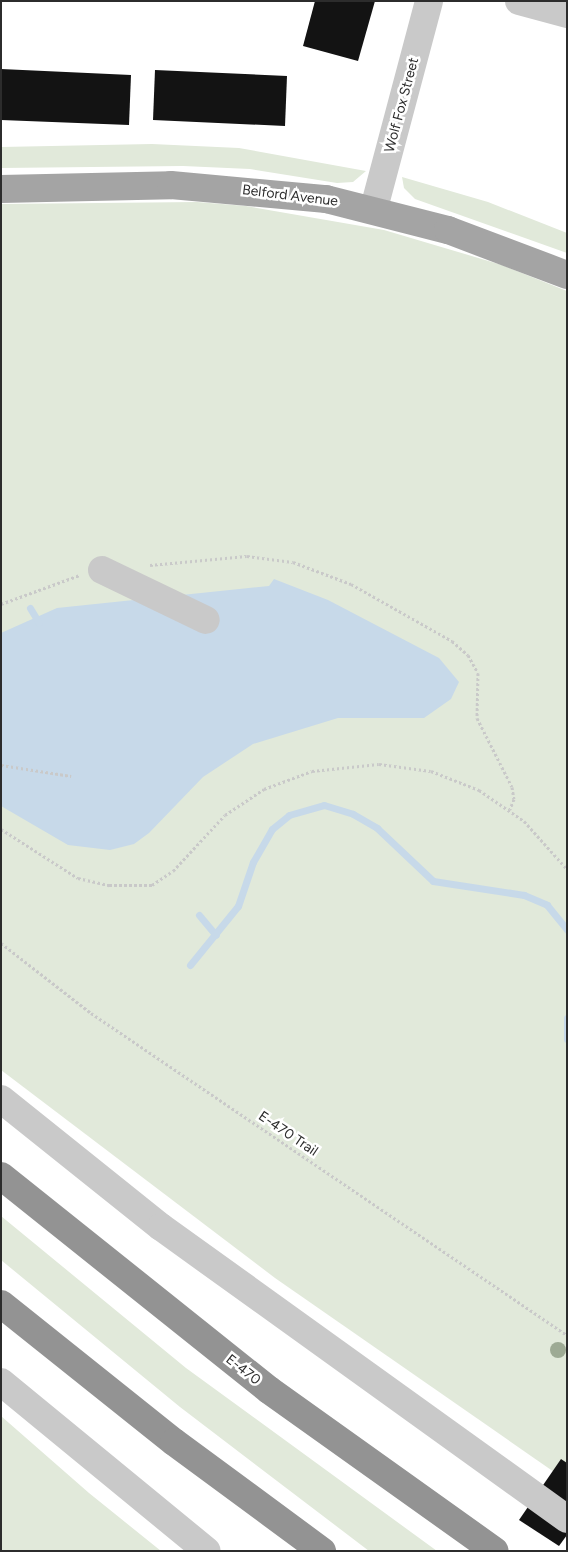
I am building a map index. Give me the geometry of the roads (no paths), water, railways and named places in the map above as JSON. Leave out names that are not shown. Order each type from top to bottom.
[{"type":"highway","name":"E-470","points":[[1,1176],[269,1390],[495,1551]]},
{"type":"highway","points":[[1,1304],[167,1436],[322,1551]]},
{"type":"main road","name":"Belford Avenue","points":[[1,189],[193,186],[374,208],[483,241],[567,275]]},
{"type":"street","name":"Wolf Fox Street","points":[[374,208],[429,1]]},
{"type":"street","points":[[520,1],[567,14]]},
{"type":"street","points":[[102,570],[206,620]]},
{"type":"street","points":[[1,1099],[169,1233],[567,1519]]},
{"type":"street","points":[[1,1382],[207,1551]]},
{"type":"water","points":[[274,579],[328,600],[439,658],[459,682],[451,699],[424,718],[338,718],[253,744],[203,777],[149,833],[134,844],[110,850],[68,845],[1,806],[1,633],[57,608],[269,586]]},
{"type":"waterway","points":[[30,608],[39,623]]},
{"type":"waterway","points":[[190,965],[238,906],[253,862],[272,829],[289,815],[324,805],[353,814],[377,828],[433,881],[524,895],[547,905],[567,930]]},
{"type":"waterway","points":[[199,915],[216,935]]},
{"type":"waterway","points":[[567,1018],[567,1039]]}]
